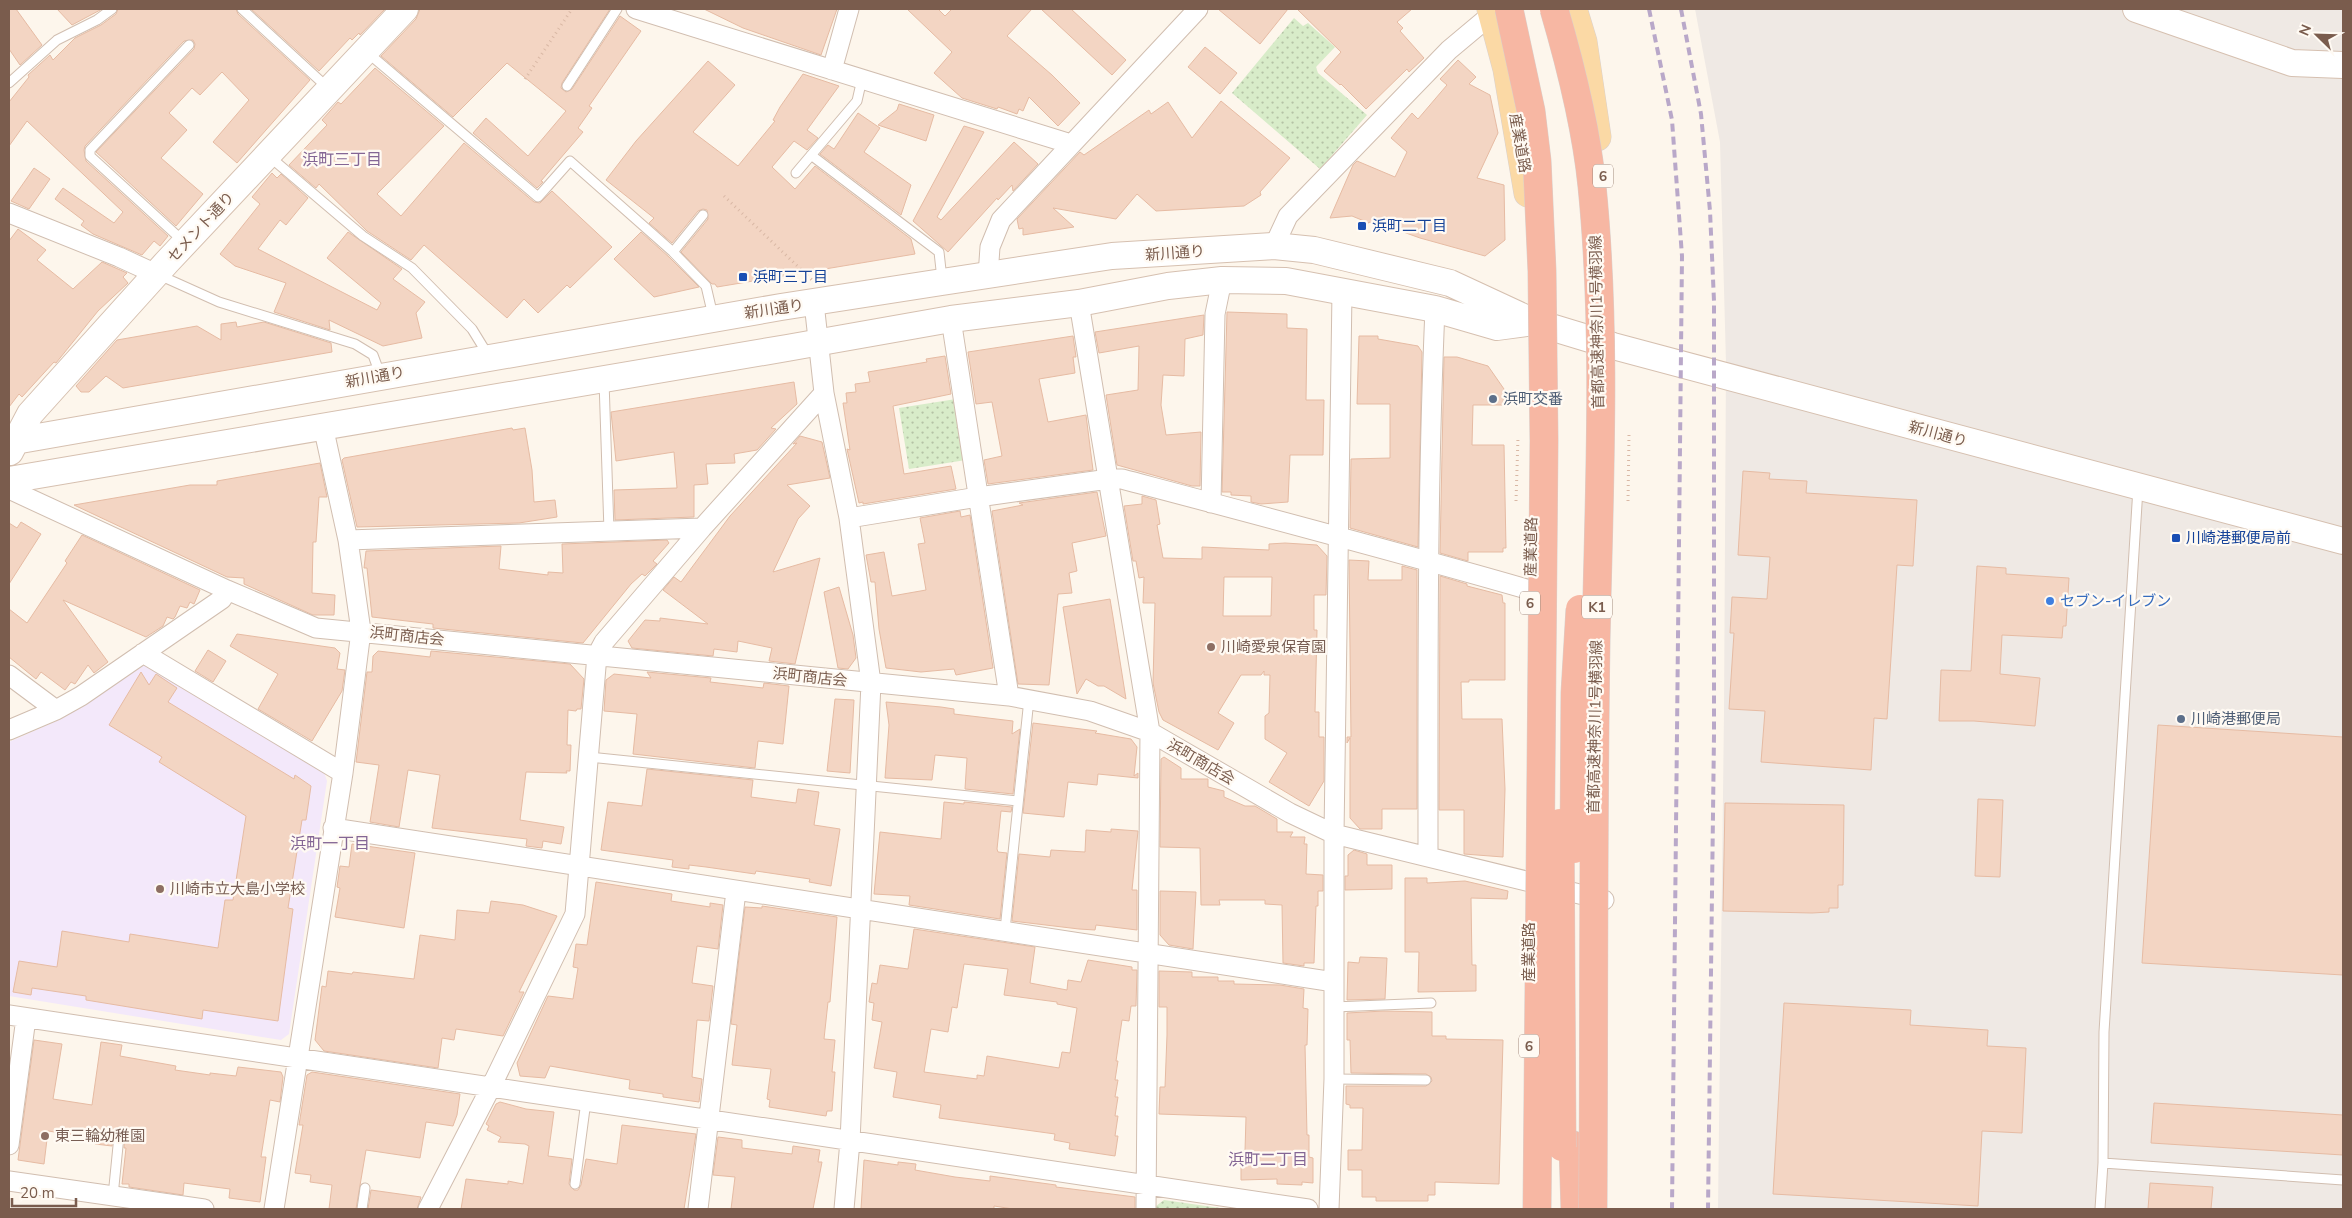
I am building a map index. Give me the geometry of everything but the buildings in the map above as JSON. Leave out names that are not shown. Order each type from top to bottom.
[{"type":"highway","name":"首都高速神奈川1号横羽線","points":[[1554,9],[1567,54],[1582,122],[1592,184],[1600,329],[1595,705],[1593,1209]]},
{"type":"highway","points":[[1498,10],[1531,111],[1537,161],[1542,271],[1531,439],[1537,1209]]},
{"type":"highway","points":[[1531,439],[1557,537],[1567,1146],[1575,1209]]},
{"type":"highway","points":[[1562,1209],[1567,1146],[1575,693],[1578,622],[1599,462]]},
{"type":"main road","name":"セメント通り","points":[[11,445],[30,414],[156,274],[405,9]]},
{"type":"main road","name":"6","points":[[1573,9],[1583,42],[1604,181],[1613,346],[1599,1209]]},
{"type":"main road","points":[[2136,9],[2292,64],[2343,65]]},
{"type":"main road","name":"産業道路","points":[[1498,10],[1527,182],[1534,322],[1530,590],[1529,1209]]},
{"type":"main road","name":"新川通り","points":[[11,445],[380,376],[714,319],[813,291],[942,282],[1112,256],[1274,246],[1314,250],[1450,283],[1534,322],[1613,346],[2343,541]]},
{"type":"main road","name":"新川通り","points":[[9,480],[604,380],[950,319],[1079,303],[1168,286],[1222,280],[1286,281],[1435,310],[1497,327],[1534,322]]},
{"type":"street","points":[[636,9],[1071,144]]},
{"type":"street","points":[[832,70],[850,9]]},
{"type":"street","points":[[988,276],[990,247],[1001,220],[1198,9]]},
{"type":"street","points":[[1274,246],[1288,216],[1449,50],[1498,10]]},
{"type":"street","points":[[9,213],[119,257],[156,274]]},
{"type":"street","points":[[1211,503],[1215,314],[1222,280]]},
{"type":"street","points":[[813,291],[824,393],[848,518],[871,683],[850,1141],[844,1209]]},
{"type":"street","points":[[1329,1209],[1334,1079],[1334,834],[1342,292]]},
{"type":"street","points":[[1079,303],[1150,732],[1146,1209]]},
{"type":"street","points":[[1428,856],[1428,559],[1432,354],[1435,310]]},
{"type":"street","points":[[950,319],[1009,696]]},
{"type":"street","points":[[428,1209],[491,1087],[575,914],[597,655],[604,642],[702,528],[824,393]]},
{"type":"street","points":[[274,1209],[343,773],[361,631],[348,540],[323,426]]},
{"type":"street","points":[[848,518],[978,497],[1109,479],[1122,480],[1339,538],[1428,559],[1530,590]]},
{"type":"street","name":"浜町商店会","points":[[9,489],[226,590],[307,625],[1009,696],[1090,711],[1150,732],[1290,813],[1334,834],[1604,900]]},
{"type":"street","points":[[348,540],[702,528]]},
{"type":"street","points":[[9,730],[56,710],[81,696],[222,599],[226,590]]},
{"type":"street","points":[[143,653],[343,773]]},
{"type":"street","points":[[9,675],[56,710]]},
{"type":"street","points":[[333,828],[1334,982]]},
{"type":"street","points":[[698,1209],[736,891]]},
{"type":"street","points":[[9,1145],[18,1016],[1308,1209]]},
{"type":"street","points":[[9,1181],[113,1196],[161,1206],[204,1209]]},
{"type":"lane","points":[[9,83],[57,40],[96,20],[112,9]]},
{"type":"lane","points":[[242,9],[330,90]]},
{"type":"lane","points":[[567,86],[617,9]]},
{"type":"lane","points":[[185,243],[90,156],[90,150],[189,45]]},
{"type":"lane","points":[[366,51],[538,197],[570,161],[673,252],[706,286],[714,319]]},
{"type":"lane","points":[[796,173],[857,101],[862,79]]},
{"type":"lane","points":[[811,155],[939,252],[942,282]]},
{"type":"lane","points":[[268,156],[363,236],[412,268],[472,330],[490,358]]},
{"type":"lane","points":[[673,252],[703,216]]},
{"type":"lane","points":[[156,274],[219,302],[356,344],[373,355],[380,376]]},
{"type":"lane","points":[[604,380],[609,531]]},
{"type":"lane","points":[[2100,1209],[2103,1163],[2104,1032],[2138,487]]},
{"type":"lane","points":[[1005,930],[1029,699]]},
{"type":"lane","points":[[589,756],[1018,801]]},
{"type":"lane","points":[[1334,1006],[1431,1003]]},
{"type":"lane","points":[[1334,1079],[1426,1080]]},
{"type":"lane","points":[[575,1184],[586,1101]]},
{"type":"lane","points":[[113,1196],[119,1136]]},
{"type":"lane","points":[[2103,1163],[2343,1180]]},
{"type":"lane","points":[[362,1209],[365,1188]]},
{"type":"path","points":[[525,79],[572,9]]},
{"type":"path","points":[[724,196],[813,291]]},
{"type":"path","points":[[1628,501],[1629,434]]},
{"type":"path","points":[[1516,501],[1531,439]]},
{"type":"shaded area","points":[[1695,9],[2343,9],[2343,1209],[1718,1209],[1726,363],[1720,142]]},
{"type":"shaded area","name":"川崎市立大島小学校","points":[[143,666],[152,666],[323,769],[327,781],[289,1034],[281,1040],[9,996],[9,742],[61,719]]},
{"type":"green space","points":[[1294,18],[1303,26],[1308,23],[1335,47],[1316,67],[1318,73],[1367,115],[1320,169],[1232,93]]},
{"type":"green space","points":[[956,399],[966,460],[909,469],[899,408]]},
{"type":"green space","points":[[1164,1200],[1227,1209],[1156,1209],[1156,1206]]},
{"type":"railway","points":[[1649,9],[1672,120],[1682,256],[1672,1209]]},
{"type":"railway","points":[[1681,9],[1701,114],[1710,211],[1714,301],[1714,735],[1708,1209]]},
{"type":"place","name":"浜町二丁目","points":[[1362,226]]},
{"type":"place","name":"浜町三丁目","points":[[743,277]]},
{"type":"place","name":"浜町交番","points":[[1493,399]]},
{"type":"place","name":"川崎港郵便局前","points":[[2176,538]]},
{"type":"place","name":"セブン-イレブン","points":[[2050,601]]},
{"type":"place","name":"川崎愛泉保育園","points":[[1211,647]]},
{"type":"place","name":"川崎港郵便局","points":[[2181,719]]},
{"type":"place","name":"川崎市立大島小学校","points":[[160,889]]},
{"type":"place","name":"東三輪幼稚園","points":[[45,1136]]},
{"type":"district","name":"浜町三丁目","points":[[342,159]]},
{"type":"district","name":"浜町一丁目","points":[[330,843]]},
{"type":"district","name":"浜町二丁目","points":[[1268,1159]]}]
